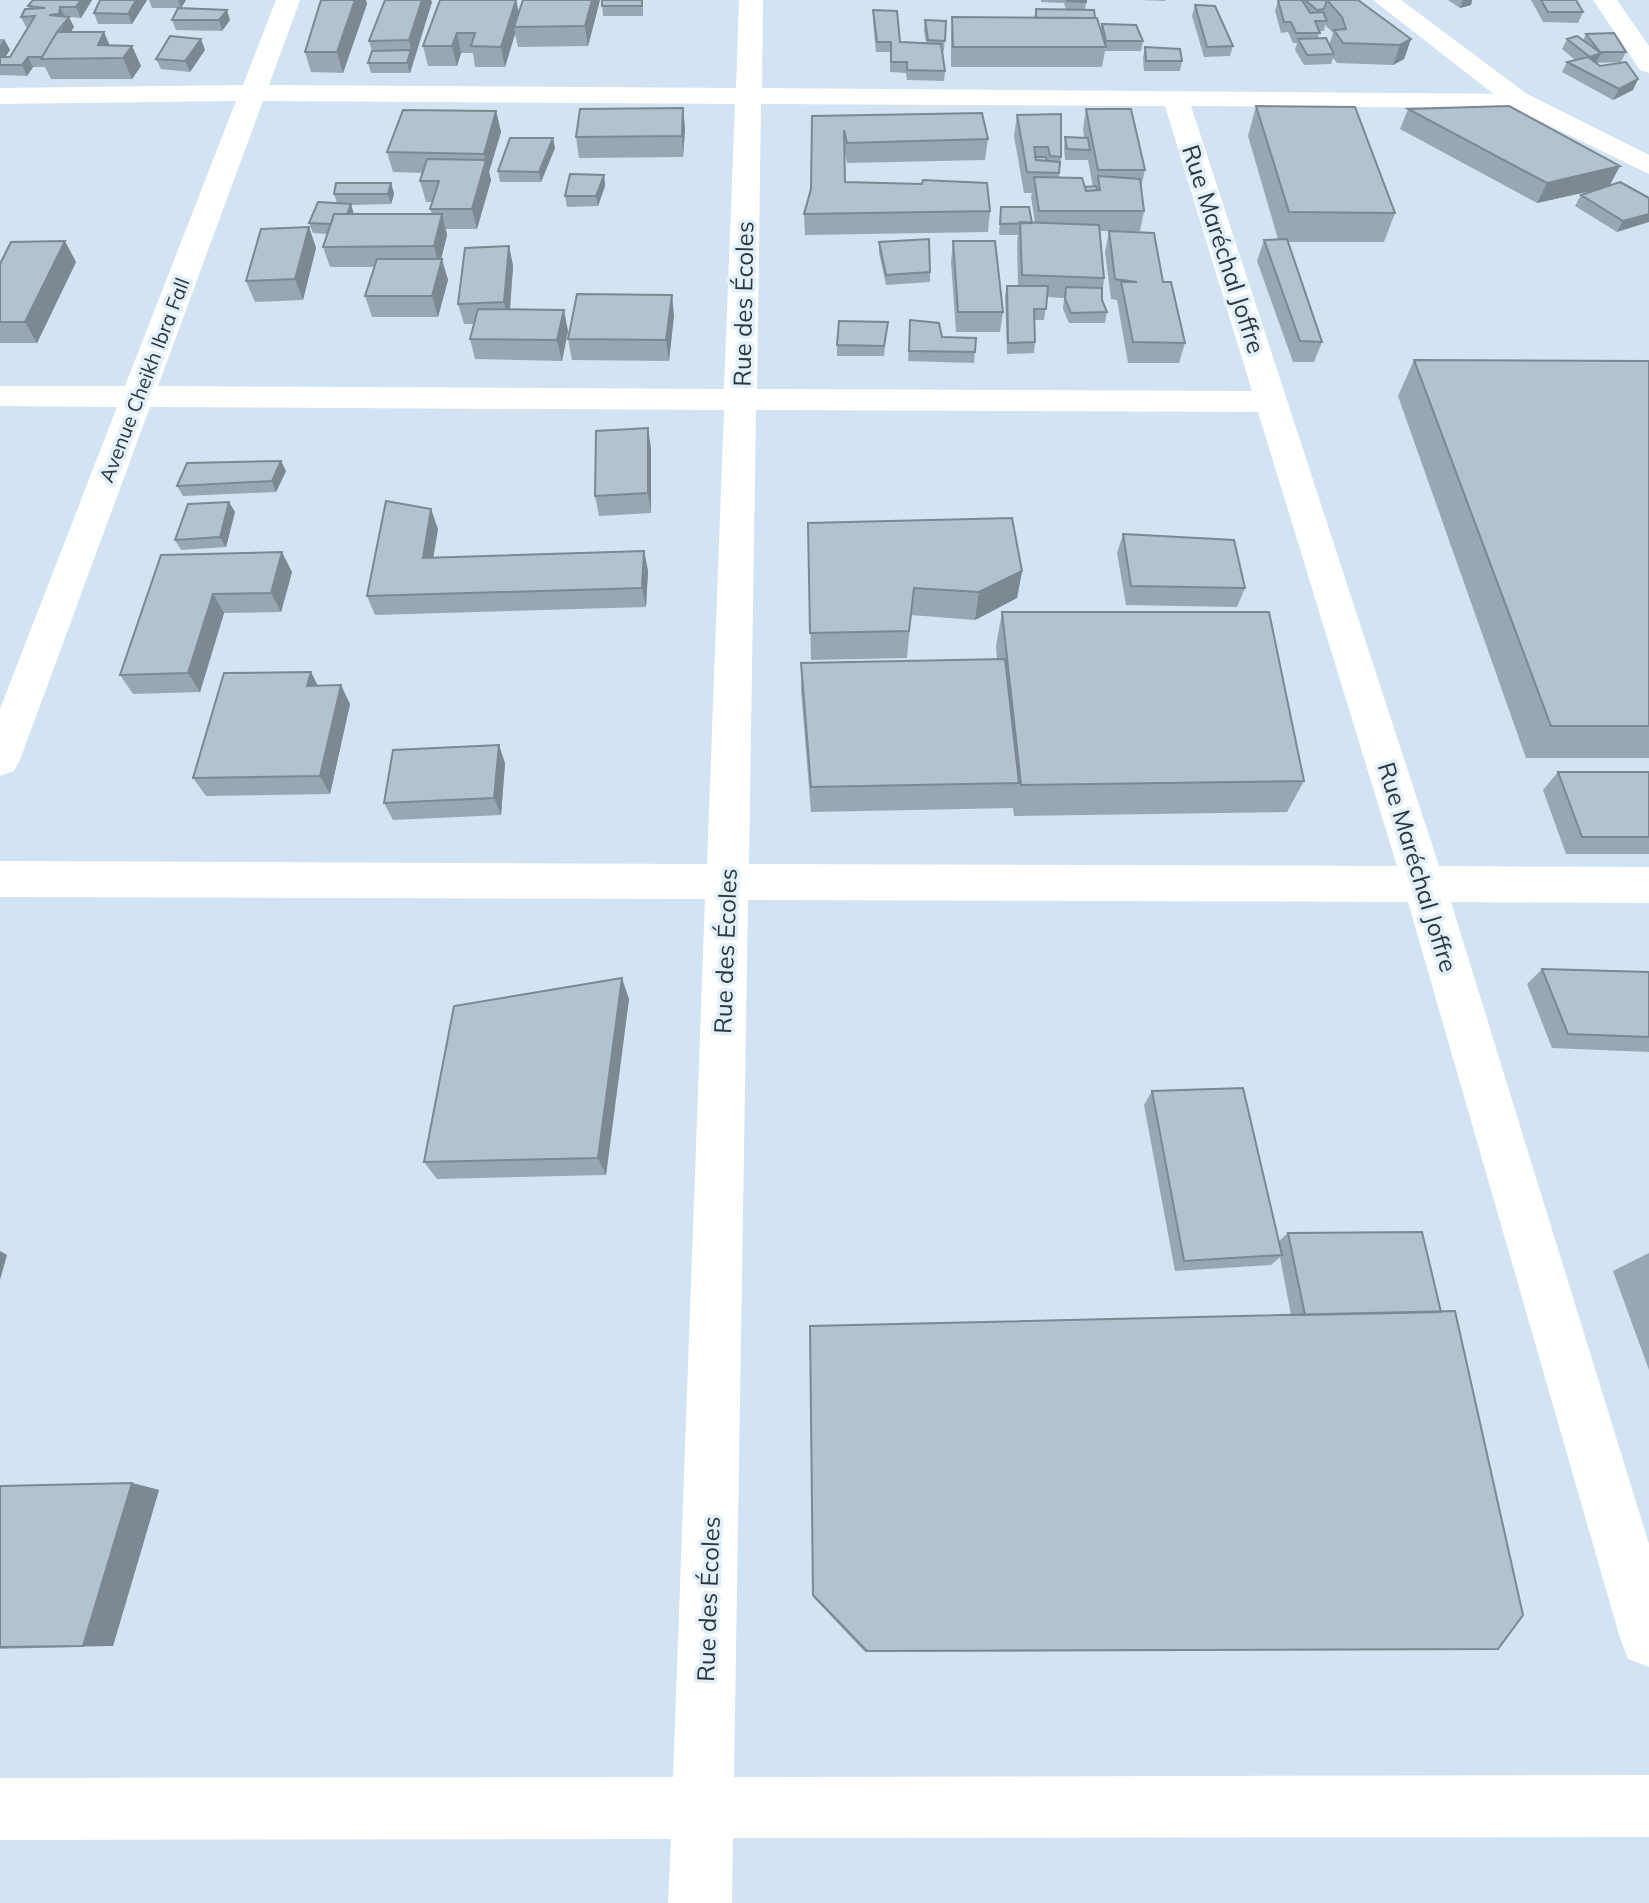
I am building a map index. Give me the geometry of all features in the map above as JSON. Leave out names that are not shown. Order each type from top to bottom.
[{"type":"street","name":"Avenue Cheikh Ibra Fall","points":[[0,760],[288,0]]},
{"type":"street","name":"Rue des Écoles","points":[[700,1903],[751,0]]},
{"type":"street","points":[[1385,0],[1518,100],[1649,166]]},
{"type":"street","points":[[1605,0],[1649,65]]},
{"type":"street","points":[[0,96],[254,93],[1518,100]]},
{"type":"street","name":"Rue Maréchal Joffre","points":[[1176,100],[1424,885],[1649,1638]]},
{"type":"street","points":[[0,396],[1273,402]]},
{"type":"street","points":[[0,879],[1649,885]]},
{"type":"street","points":[[0,1809],[1649,1806]]},
{"type":"building","points":[[33,0],[81,0],[76,7],[60,7],[59,14],[49,15],[69,17],[42,57],[28,57],[22,65],[0,65],[0,57],[10,57],[35,16],[21,17],[25,9],[45,8],[28,6]]},
{"type":"building","points":[[100,0],[136,0],[128,14],[94,13]]},
{"type":"building","points":[[321,0],[355,0],[337,52],[305,52]]},
{"type":"building","points":[[385,0],[422,0],[409,40],[369,41]]},
{"type":"building","points":[[440,0],[516,0],[501,47],[471,46],[475,33],[457,33],[452,46],[423,46]]},
{"type":"building","points":[[523,0],[592,0],[585,26],[514,27]]},
{"type":"building","points":[[602,0],[642,0],[642,6],[602,6]]},
{"type":"building","points":[[1278,0],[1302,0],[1310,13],[1323,12],[1327,21],[1315,21],[1320,33],[1296,33],[1291,22],[1284,22]]},
{"type":"building","points":[[1305,0],[1327,0],[1324,9],[1317,10]]},
{"type":"building","points":[[1327,0],[1358,0],[1411,39],[1400,45],[1343,43],[1334,30],[1346,29],[1342,17]]},
{"type":"building","points":[[1541,0],[1576,0],[1583,12],[1548,12]]},
{"type":"building","points":[[1195,5],[1215,6],[1233,46],[1207,47]]},
{"type":"building","points":[[178,8],[227,10],[219,20],[172,20]]},
{"type":"building","points":[[1036,9],[1094,10],[1095,18],[1036,18]]},
{"type":"building","points":[[873,10],[897,11],[900,42],[941,44],[945,71],[907,70],[907,62],[891,62],[891,42],[877,42]]},
{"type":"building","points":[[952,17],[1097,18],[1106,47],[953,47]]},
{"type":"building","points":[[925,20],[946,21],[945,41],[928,40]]},
{"type":"building","points":[[1102,24],[1136,25],[1143,41],[1106,41]]},
{"type":"building","points":[[57,32],[104,32],[98,45],[132,46],[123,58],[41,59]]},
{"type":"building","points":[[1614,33],[1626,52],[1600,52],[1586,34]]},
{"type":"building","points":[[170,36],[201,39],[185,61],[156,59]]},
{"type":"building","points":[[1577,36],[1601,53],[1590,57],[1567,39]]},
{"type":"building","points":[[1326,38],[1334,54],[1307,55],[1298,39]]},
{"type":"building","points":[[1145,47],[1180,49],[1182,61],[1146,61]]},
{"type":"building","points":[[411,50],[407,63],[368,63],[372,51]]},
{"type":"building","points":[[1588,57],[1600,66],[1626,62],[1638,79],[1619,89],[1567,62]]},
{"type":"building","points":[[1256,106],[1355,107],[1395,213],[1289,212]]},
{"type":"building","points":[[1509,106],[1620,166],[1547,183],[1408,109]]},
{"type":"building","points":[[683,108],[682,136],[576,137],[580,109]]},
{"type":"building","points":[[1086,109],[1131,109],[1145,170],[1098,170]]},
{"type":"building","points":[[403,110],[496,111],[484,154],[387,152]]},
{"type":"building","points":[[982,113],[988,139],[847,143],[844,130],[845,182],[922,184],[923,180],[987,183],[990,211],[804,214],[811,189],[812,116]]},
{"type":"building","points":[[1061,114],[1061,157],[1050,156],[1048,147],[1034,147],[1036,160],[1060,162],[1059,173],[1027,172],[1017,115]]},
{"type":"building","points":[[1065,137],[1088,138],[1090,150],[1067,149]]},
{"type":"building","points":[[510,138],[553,138],[539,172],[498,171]]},
{"type":"building","points":[[427,159],[486,160],[472,209],[430,209],[439,181],[420,181]]},
{"type":"building","points":[[570,174],[604,175],[596,196],[565,196]]},
{"type":"building","points":[[1098,176],[1140,179],[1144,211],[1039,211],[1034,177],[1082,178],[1086,191],[1100,190]]},
{"type":"building","points":[[1620,182],[1649,198],[1649,214],[1623,221],[1581,195]]},
{"type":"building","points":[[336,183],[391,183],[388,194],[334,194]]},
{"type":"building","points":[[1096,186],[1097,190],[1086,191],[1085,187]]},
{"type":"building","points":[[318,202],[351,204],[347,214],[334,214],[331,224],[309,223]]},
{"type":"building","points":[[1001,207],[1029,207],[1032,223],[1000,224]]},
{"type":"building","points":[[334,214],[442,214],[434,246],[323,247]]},
{"type":"building","points":[[1020,222],[1099,225],[1104,278],[1022,275]]},
{"type":"building","points":[[309,227],[295,279],[246,281],[261,229]]},
{"type":"building","points":[[1109,231],[1154,233],[1163,282],[1171,282],[1185,343],[1133,342],[1121,282],[1137,282],[1115,279]]},
{"type":"building","points":[[929,239],[930,272],[886,275],[879,242]]},
{"type":"building","points":[[1287,239],[1322,342],[1300,341],[1264,240]]},
{"type":"building","points":[[65,241],[25,322],[0,322],[0,264],[11,242]]},
{"type":"building","points":[[953,241],[995,241],[1003,312],[958,312]]},
{"type":"building","points":[[509,246],[504,302],[458,304],[465,248]]},
{"type":"building","points":[[377,259],[442,259],[432,296],[365,296]]},
{"type":"building","points":[[1007,286],[1048,286],[1046,309],[1034,309],[1035,342],[1008,343]]},
{"type":"building","points":[[1066,287],[1102,288],[1102,300],[1107,312],[1071,313],[1065,299]]},
{"type":"building","points":[[577,294],[672,295],[666,340],[568,339]]},
{"type":"building","points":[[478,309],[564,310],[557,340],[470,339]]},
{"type":"building","points":[[910,320],[939,323],[942,337],[976,338],[975,352],[909,351]]},
{"type":"building","points":[[839,321],[888,322],[884,346],[837,345]]},
{"type":"building","points":[[1414,360],[1649,361],[1649,726],[1551,726]]},
{"type":"building","points":[[648,428],[648,493],[595,496],[596,431]]},
{"type":"building","points":[[281,461],[272,481],[177,486],[187,463]]},
{"type":"building","points":[[386,501],[431,509],[423,558],[644,551],[642,588],[367,596]]},
{"type":"building","points":[[229,502],[220,537],[175,540],[188,504]]},
{"type":"building","points":[[1012,518],[1022,571],[979,592],[914,588],[909,631],[810,633],[808,523]]},
{"type":"building","points":[[1123,534],[1234,540],[1245,588],[1131,586]]},
{"type":"building","points":[[282,552],[271,593],[213,594],[188,673],[120,675],[161,555]]},
{"type":"building","points":[[1002,612],[1269,612],[1304,781],[1021,785]]},
{"type":"building","points":[[1005,659],[1019,783],[811,787],[801,663]]},
{"type":"building","points":[[311,672],[307,686],[341,685],[320,776],[193,778],[224,673]]},
{"type":"building","points":[[499,745],[494,798],[384,803],[393,750]]},
{"type":"building","points":[[1558,772],[1649,772],[1649,837],[1582,837]]},
{"type":"building","points":[[1542,969],[1649,972],[1649,1037],[1568,1034]]},
{"type":"building","points":[[622,978],[598,1158],[424,1162],[454,1006]]},
{"type":"building","points":[[1243,1088],[1282,1255],[1184,1261],[1152,1091]]},
{"type":"building","points":[[1422,1232],[1441,1312],[1305,1315],[1288,1233]]},
{"type":"building","points":[[1455,1311],[1523,1615],[1498,1649],[867,1651],[813,1595],[810,1326]]},
{"type":"building","points":[[132,1483],[83,1646],[0,1647],[0,1486]]}]
